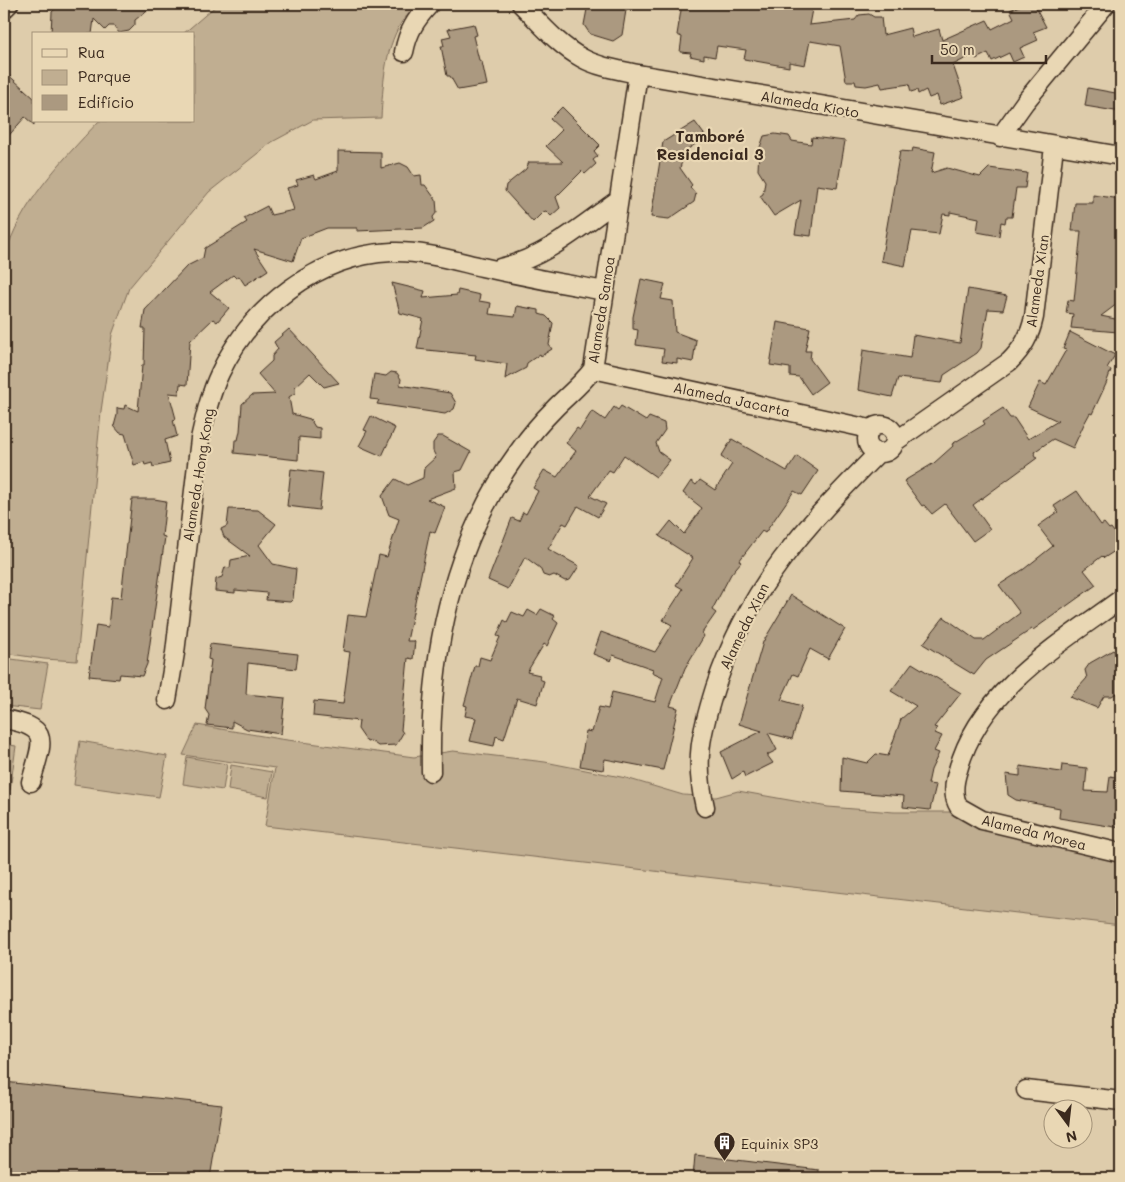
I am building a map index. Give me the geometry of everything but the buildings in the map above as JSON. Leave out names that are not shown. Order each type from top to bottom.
[{"type":"street","points":[[4,9],[9,4]]},
{"type":"street","points":[[404,52],[407,36],[414,22],[430,4]]},
{"type":"street","name":"Alameda Kioto","points":[[521,4],[565,46],[583,58],[638,74],[1000,137],[1121,156]]},
{"type":"street","points":[[1000,137],[1025,102],[1106,4]]},
{"type":"street","name":"Alameda Samoa","points":[[431,772],[431,735],[435,679],[447,610],[458,569],[496,486],[518,451],[540,423],[578,388],[593,369],[638,74]]},
{"type":"street","name":"Alameda Xian","points":[[896,441],[1009,362],[1021,350],[1028,338],[1034,317],[1054,146]]},
{"type":"street","points":[[494,270],[516,265],[541,253],[618,200]]},
{"type":"street","name":"Alameda Hong Kong","points":[[167,700],[174,660],[202,430],[208,404],[219,375],[232,349],[251,323],[270,304],[297,284],[323,270],[349,260],[390,252],[406,253],[605,291]]},
{"type":"street","points":[[541,253],[543,266],[560,283]]},
{"type":"street","name":"Alameda Jacarta","points":[[593,369],[870,429]]},
{"type":"street","points":[[878,424],[887,425],[894,432],[896,441],[887,452],[878,452],[867,443],[870,429],[878,424]]},
{"type":"street","name":"Alameda Xian","points":[[705,807],[698,770],[700,740],[719,677],[748,611],[762,585],[803,531],[878,452]]},
{"type":"street","name":"Alameda Morea","points":[[1121,599],[1039,660],[1002,694],[967,746],[955,784],[958,807],[977,818],[1121,853]]},
{"type":"street","points":[[4,719],[26,723],[36,728],[39,734],[41,744],[31,782]]},
{"type":"street","points":[[1026,1090],[1121,1101]]},
{"type":"green space","points":[[218,4],[420,4],[403,20],[391,45],[385,69],[381,118],[313,120],[272,142],[209,192],[129,288],[112,335],[101,411],[77,661],[44,659],[4,653],[4,259],[20,220],[31,202],[56,168],[98,122],[195,122],[195,32],[185,32]]},
{"type":"green space","points":[[4,658],[48,664],[40,710],[4,706]]},
{"type":"green space","points":[[197,725],[280,739],[414,757],[453,751],[545,762],[626,778],[683,795],[716,797],[738,791],[828,807],[894,812],[954,812],[962,820],[1034,842],[1121,862],[1121,925],[265,826],[275,768],[183,755]]},
{"type":"green space","points":[[80,741],[167,756],[159,797],[74,785]]},
{"type":"green space","points":[[4,744],[16,746],[10,790],[4,789]]},
{"type":"green space","points":[[187,757],[227,764],[223,790],[183,784]]},
{"type":"green space","points":[[231,765],[272,772],[268,797],[228,790]]},
{"type":"place","name":"Equinix SP3","points":[[725,1162]]},
{"type":"district","name":"Tamboré Residencial 3","points":[[710,144]]}]
